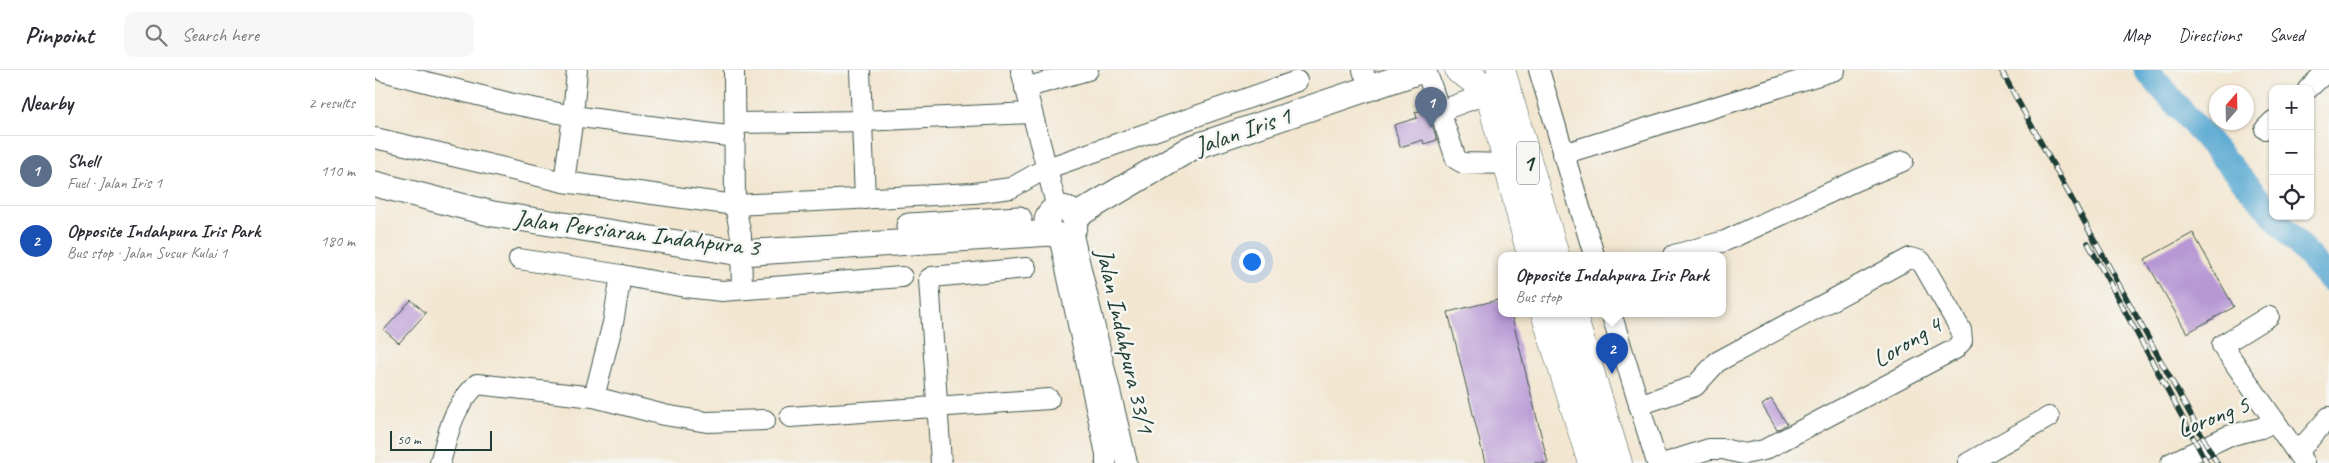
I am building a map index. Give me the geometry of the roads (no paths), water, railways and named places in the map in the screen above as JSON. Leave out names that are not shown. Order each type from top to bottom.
[{"type":"highway","points":[[1459,70],[1490,80]]},
{"type":"highway","name":"1","points":[[1490,80],[1508,164],[1530,252]]},
{"type":"highway","name":"1","points":[[1490,80],[1554,252]]},
{"type":"highway","points":[[1546,317],[1592,463]]},
{"type":"highway","points":[[1573,317],[1618,463]]},
{"type":"main road","name":"Jalan Iris 1","points":[[1061,222],[1191,148],[1424,70]]},
{"type":"main road","name":"Jalan Iris 1","points":[[1061,222],[1181,137],[1297,81],[1366,71]]},
{"type":"main road","name":"Jalan Persiaran Indahpura 3","points":[[375,166],[498,200],[741,244]]},
{"type":"main road","name":"Jalan Persiaran Indahpura 3","points":[[375,184],[493,214],[741,244],[977,231],[1061,222]]},
{"type":"street","points":[[564,182],[577,70]]},
{"type":"street","points":[[734,70],[735,205],[741,244],[742,289]]},
{"type":"street","points":[[860,70],[865,199]]},
{"type":"street","points":[[1061,222],[1045,169],[1023,79],[1088,70]]},
{"type":"street","points":[[1424,70],[1456,159],[1463,163],[1508,164]]},
{"type":"street","points":[[1539,70],[1592,252]]},
{"type":"street","points":[[1563,154],[1835,70]]},
{"type":"street","points":[[2312,85],[2328,70]]},
{"type":"street","points":[[381,75],[573,116],[735,130],[1031,112]]},
{"type":"street","points":[[1440,111],[1490,80]]},
{"type":"street","points":[[375,138],[564,182],[735,205],[974,194],[1011,188],[1045,169],[1297,81]]},
{"type":"street","points":[[1684,252],[1725,241],[1857,180],[1903,162]]},
{"type":"street","points":[[974,194],[977,231]]},
{"type":"street","name":"Jalan Indahpura 33/1","points":[[1061,222],[1106,454],[1106,463]]},
{"type":"street","name":"Jalan Indahpura 33/1","points":[[1061,222],[1127,463]]},
{"type":"street","name":"Lorong 4","points":[[1639,405],[1695,386],[1717,362],[1910,258],[1921,261],[1961,330],[1960,345],[1767,456],[1743,454],[1723,449],[1709,449],[1666,463]]},
{"type":"street","points":[[519,259],[685,287],[722,291],[902,277]]},
{"type":"street","points":[[941,463],[929,279],[931,277],[1026,268]]},
{"type":"street","points":[[594,397],[613,323],[621,275]]},
{"type":"street","points":[[2269,316],[2222,345],[2301,458],[2329,417]]},
{"type":"street","points":[[1612,317],[1657,463]]},
{"type":"street","points":[[440,463],[451,420],[462,400],[477,384],[594,397],[664,415],[707,422],[765,420]]},
{"type":"street","points":[[790,417],[937,405],[1049,399]]},
{"type":"street","points":[[1968,463],[2049,417]]},
{"type":"street","name":"Lorong 5","points":[[2171,463],[2228,436],[2261,428],[2275,421]]},
{"type":"waterway","points":[[2146,70],[2269,210]]},
{"type":"waterway","points":[[2277,220],[2329,279]]},
{"type":"railway","points":[[2001,70],[2217,463]]},
{"type":"railway","points":[[2088,243],[2207,463]]},
{"type":"place","name":"Shell","points":[[1431,128]]},
{"type":"place","name":"Opposite Indahpura Iris Park","points":[[1612,374]]}]
